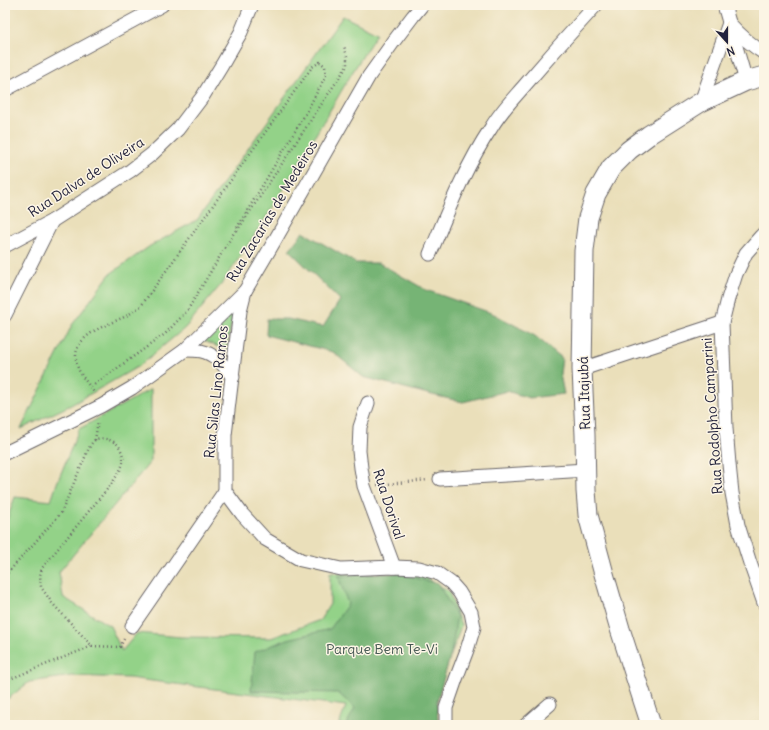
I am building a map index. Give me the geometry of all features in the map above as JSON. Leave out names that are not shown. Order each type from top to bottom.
[{"type":"street","points":[[5,90],[162,5]]},
{"type":"street","name":"Rua Dalva de Oliveira","points":[[5,246],[52,221],[130,170],[152,154],[178,129],[203,96],[222,65],[241,32],[252,5]]},
{"type":"street","name":"Rua Zacarias de Medeiros","points":[[5,453],[132,388],[185,350],[245,291],[369,76],[422,5]]},
{"type":"street","points":[[430,254],[451,203],[491,127],[531,78],[596,5]]},
{"type":"street","name":"Rua Itajubá","points":[[651,725],[620,629],[588,515],[582,369],[584,251],[588,218],[596,194],[611,168],[629,150],[649,135],[701,102],[755,79],[728,23],[724,5]]},
{"type":"street","points":[[701,102],[728,23],[742,38],[764,53]]},
{"type":"street","points":[[5,315],[52,221]]},
{"type":"street","name":"Rua Rodolpho Camparini","points":[[764,233],[746,254],[736,274],[722,323],[728,464],[732,493],[738,524],[764,603]]},
{"type":"street","name":"Rua Silas Lino Ramos","points":[[225,491],[225,435],[240,311],[245,291]]},
{"type":"street","points":[[582,369],[722,323]]},
{"type":"street","points":[[185,350],[200,350],[209,354],[223,364],[233,377]]},
{"type":"street","name":"Rua Dorival","points":[[368,403],[360,427],[359,451],[361,468],[364,486],[394,567]]},
{"type":"street","points":[[440,479],[586,470]]},
{"type":"street","points":[[132,626],[225,491],[242,514],[265,539],[301,560],[341,569],[394,567],[419,568],[437,573],[451,583],[460,592],[471,612],[474,627],[446,708],[446,725]]},
{"type":"street","points":[[526,725],[550,704]]},
{"type":"path","points":[[215,265],[306,112],[326,74],[325,66],[320,62],[312,67],[141,306],[124,317],[104,325],[90,333],[82,341],[77,352],[76,360],[79,369],[91,387],[165,334],[187,311],[215,265],[347,66],[347,56],[344,46]]},
{"type":"path","points":[[5,576],[61,513],[89,448],[95,440],[100,438],[107,439],[117,444],[123,454],[121,469],[113,482],[42,568],[40,575],[41,587],[52,603],[92,646]]},
{"type":"path","points":[[364,486],[440,479]]},
{"type":"path","points":[[5,681],[92,646],[120,647],[132,626]]},
{"type":"path","points":[[5,676],[9,679]]},
{"type":"green space","points":[[343,16],[377,33],[273,207],[224,281],[185,328],[139,366],[71,405],[21,429],[72,325],[110,274],[150,246],[197,220]]},
{"type":"green space","points":[[303,232],[356,263],[379,263],[426,290],[494,314],[535,336],[562,358],[560,374],[564,394],[529,398],[507,391],[463,402],[363,377],[333,352],[266,335],[267,319],[288,319],[323,327],[340,300],[289,250]]},
{"type":"green space","points":[[235,308],[226,350],[202,340]]},
{"type":"green space","name":"Parque Bem Te-Vi","points":[[151,389],[151,461],[59,572],[63,597],[110,626],[122,651],[137,633],[181,637],[271,638],[320,620],[330,604],[330,573],[420,574],[449,592],[461,625],[431,715],[430,725],[339,725],[346,706],[129,678],[72,676],[29,682],[5,701],[5,525],[15,497],[51,501],[79,429]]},
{"type":"green space","points":[[398,573],[438,584],[457,616],[451,654],[437,701],[438,725],[346,725],[355,708],[338,693],[251,691],[255,652],[288,639],[330,629],[348,604],[338,576]]}]
